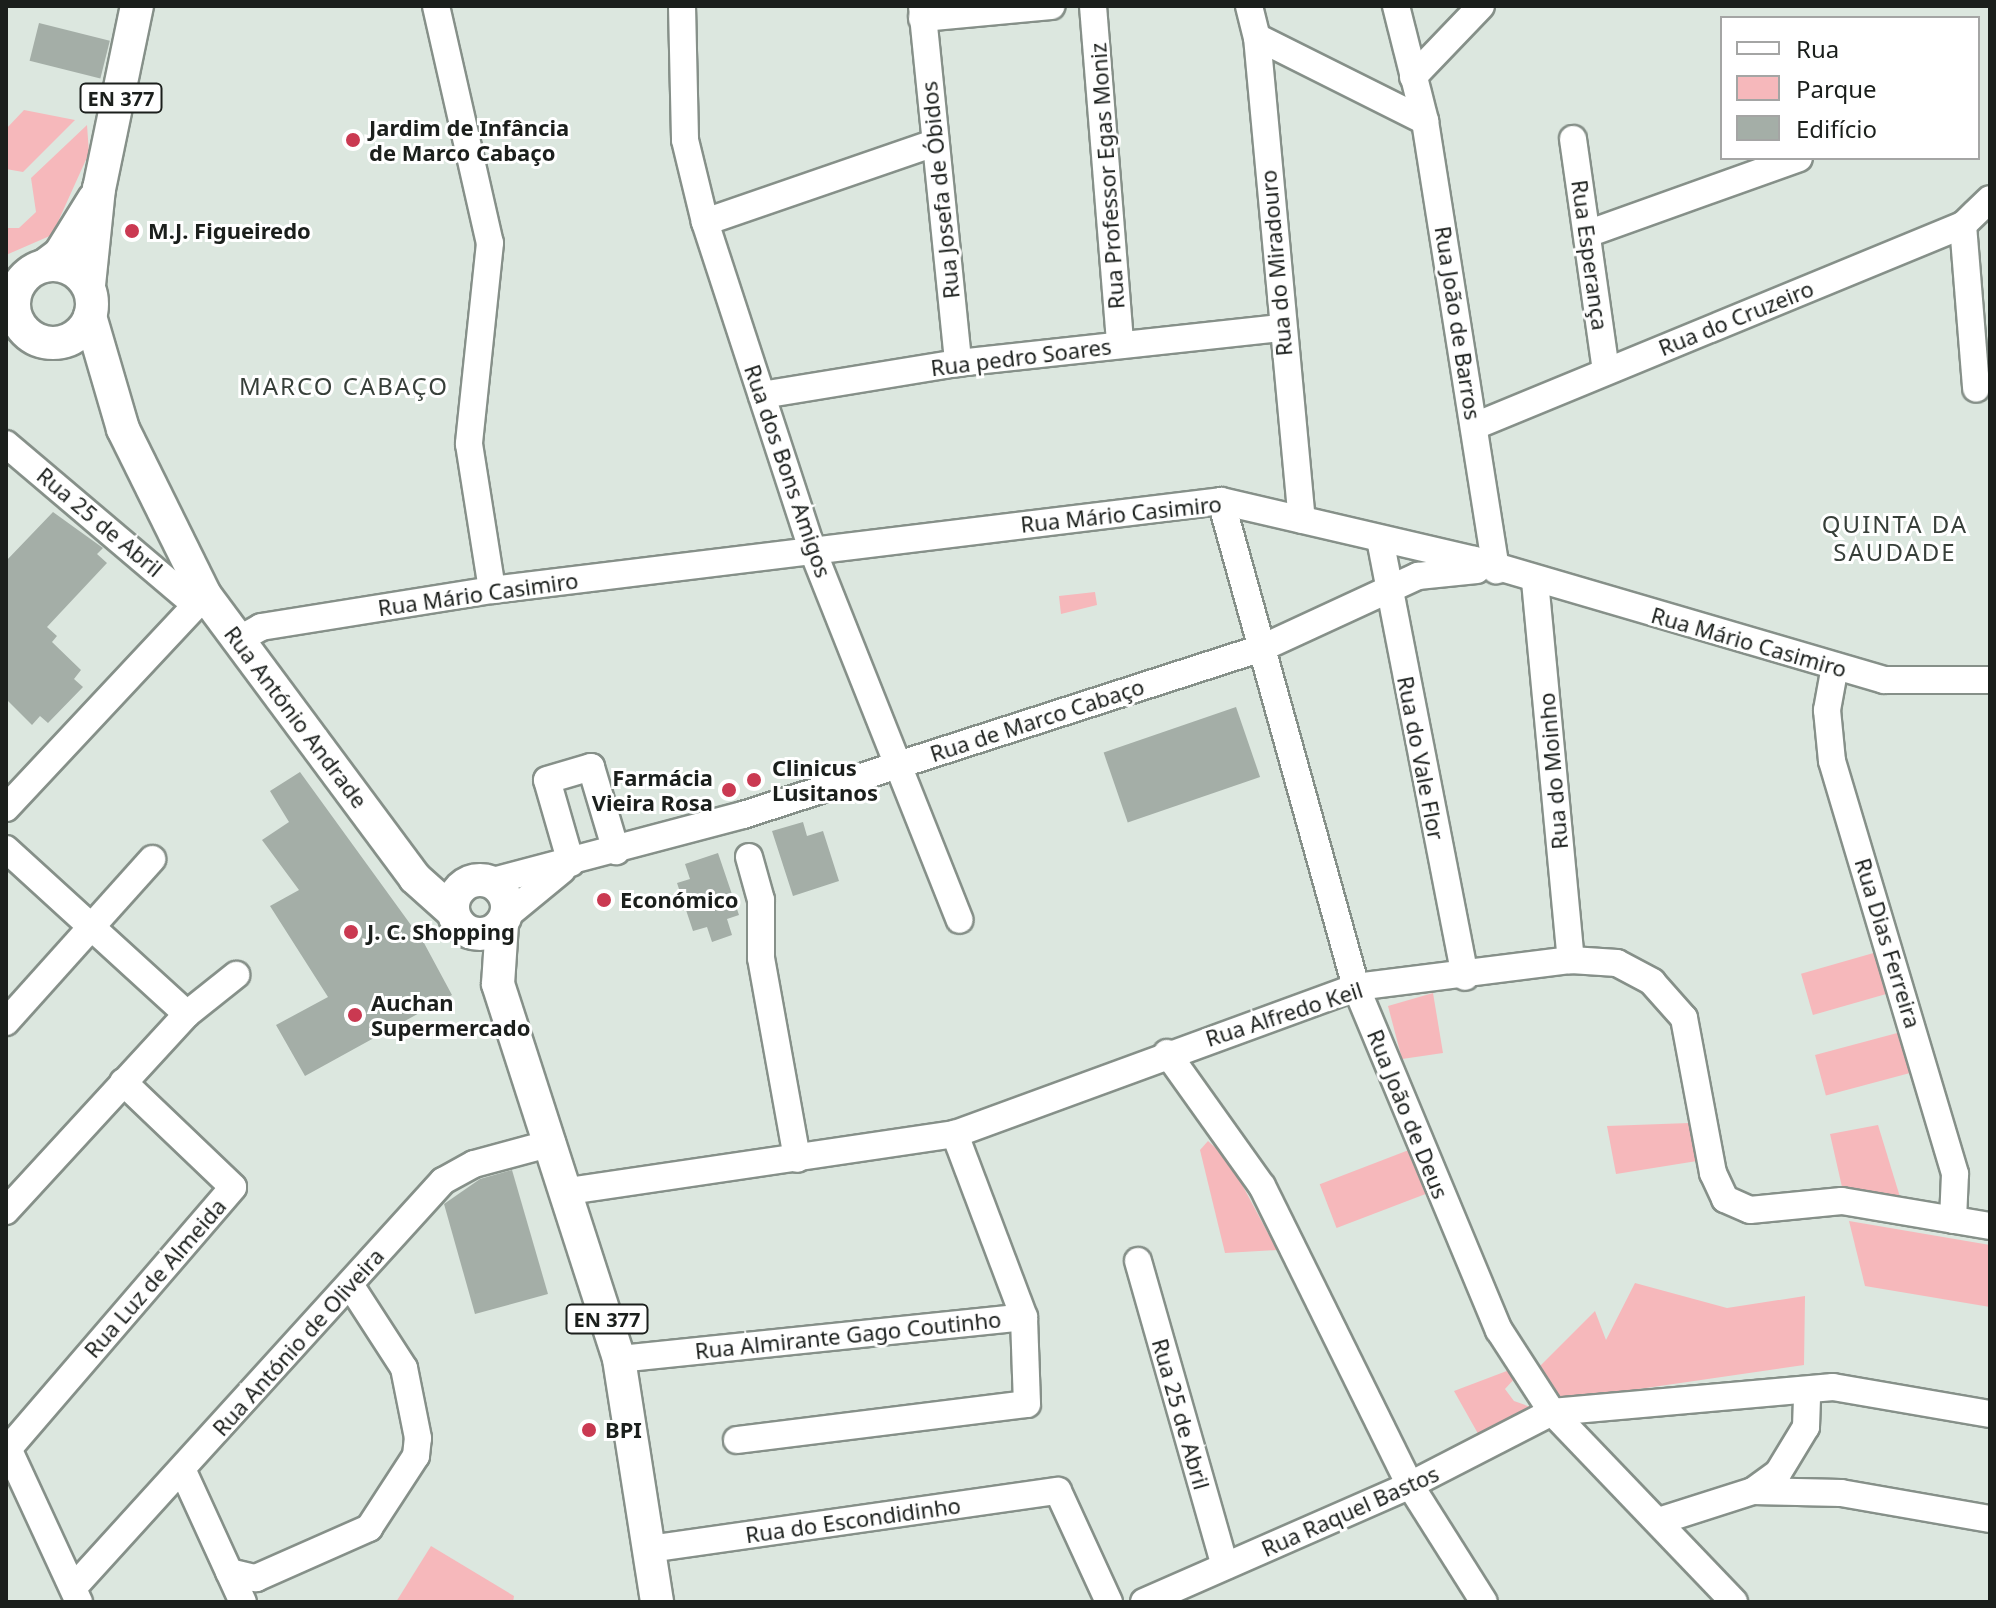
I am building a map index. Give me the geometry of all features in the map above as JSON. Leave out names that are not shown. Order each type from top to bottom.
[{"type":"main road","name":"EN 377","points":[[137,6],[99,189],[89,300],[115,407],[198,599]]},
{"type":"main road","name":"EN 377","points":[[99,189],[60,254],[23,279],[14,312],[27,332],[51,342],[81,365],[115,407]]},
{"type":"main road","points":[[44,266],[69,268],[89,300],[73,337],[51,342]]},
{"type":"main road","name":"Rua António Andrade","points":[[198,599],[238,640],[415,878],[459,921],[519,1044]]},
{"type":"main road","name":"Rua António Andrade","points":[[388,839],[423,864],[480,882]]},
{"type":"main road","name":"EN 377","points":[[480,882],[506,900],[504,921]]},
{"type":"main road","points":[[480,882],[457,894],[459,921],[480,935],[504,921]]},
{"type":"main road","name":"Rua António Andrade","points":[[504,921],[498,984],[569,1191],[619,1359],[657,1602]]},
{"type":"street","points":[[436,6],[490,243],[469,444],[492,590]]},
{"type":"street","name":"Rua dos Bons Amigos","points":[[682,6],[685,140],[705,222],[812,549],[960,920]]},
{"type":"street","points":[[922,12],[1051,6]]},
{"type":"street","name":"Rua Professor Egas Moniz","points":[[1093,6],[1120,345]]},
{"type":"street","name":"Rua do Miradouro","points":[[1249,6],[1257,37],[1281,328],[1302,520]]},
{"type":"street","name":"Rua João de Barros","points":[[1396,6],[1425,121],[1496,570]]},
{"type":"street","points":[[1413,77],[1472,11]]},
{"type":"street","name":"Rua Josefa de Óbidos","points":[[922,12],[958,363]]},
{"type":"street","points":[[1257,37],[1425,121]]},
{"type":"street","name":"Rua Esperança","points":[[1573,139],[1606,371]]},
{"type":"street","points":[[705,222],[935,143]]},
{"type":"street","points":[[1587,234],[1793,160]]},
{"type":"street","name":"Rua do Cruzeiro","points":[[1475,426],[1963,225],[1990,199]]},
{"type":"street","points":[[1963,225],[1976,388]]},
{"type":"street","name":"Rua pedro Soares","points":[[762,395],[958,363],[1281,328]]},
{"type":"street","name":"Rua 25 de Abril","points":[[6,444],[170,582],[198,599]]},
{"type":"street","name":"Rua Mário Casimiro","points":[[238,640],[261,627],[492,590],[1221,501],[1380,539],[1902,682],[1990,680]]},
{"type":"street","name":"Rua João de Deus","points":[[1221,501],[1356,987],[1499,1330],[1552,1412],[1734,1602]]},
{"type":"street","name":"Rua do Vale Flor","points":[[1380,539],[1465,977]]},
{"type":"street","name":"Rua de Marco Cabaço","points":[[480,882],[616,851],[1262,648],[1388,588],[1450,570],[1496,570]]},
{"type":"street","name":"Rua do Moinho","points":[[1535,581],[1571,960]]},
{"type":"street","points":[[6,808],[198,599]]},
{"type":"street","name":"Rua Dias Ferreira","points":[[1835,666],[1827,710],[1832,761],[1955,1174],[1953,1220]]},
{"type":"street","points":[[571,863],[547,780],[591,767],[616,851]]},
{"type":"street","points":[[6,849],[94,925],[187,1014]]},
{"type":"street","points":[[749,857],[761,900],[761,958],[797,1159]]},
{"type":"street","points":[[6,1022],[152,859]]},
{"type":"street","name":"Rua de Marco Cabaço","points":[[504,921],[571,863]]},
{"type":"street","name":"Rua Alfredo Keil","points":[[569,1191],[955,1134],[1167,1053],[1356,987],[1465,977],[1571,960],[1617,963],[1652,982],[1684,1018],[1713,1173],[1725,1199],[1750,1210],[1842,1201],[1990,1226]]},
{"type":"street","points":[[6,1211],[187,1014],[236,975]]},
{"type":"street","points":[[1167,1053],[1262,1186],[1410,1485],[1484,1602]]},
{"type":"street","name":"Rua Luz de Almeida","points":[[7,1446],[233,1187],[123,1082]]},
{"type":"street","name":"Rua Almirante Gago Coutinho","points":[[619,1359],[1024,1317],[955,1134]]},
{"type":"street","name":"Rua António de Oliveira","points":[[76,1595],[182,1469],[443,1181],[474,1164],[552,1143]]},
{"type":"street","name":"Rua 25 de Abril","points":[[1138,1261],[1225,1566]]},
{"type":"street","points":[[229,1572],[256,1578],[365,1531],[380,1517],[416,1456],[405,1371],[351,1286]]},
{"type":"street","points":[[737,1440],[1027,1404],[1024,1317]]},
{"type":"street","points":[[1552,1412],[1807,1393],[1833,1387],[1990,1414]]},
{"type":"street","points":[[1753,1491],[1798,1448],[1807,1393]]},
{"type":"street","name":"Rua Raquel Bastos","points":[[1144,1602],[1197,1591],[1225,1566],[1410,1485],[1552,1412]]},
{"type":"street","points":[[7,1446],[76,1595]]},
{"type":"street","points":[[182,1469],[243,1602]]},
{"type":"street","name":"Rua do Escondidinho","points":[[649,1549],[1058,1491],[1109,1602]]},
{"type":"street","points":[[1659,1521],[1753,1491],[1841,1493],[1990,1519]]},
{"type":"green space","points":[[24,110],[75,120],[23,172],[6,169],[6,129]]},
{"type":"green space","points":[[87,125],[89,153],[52,235],[6,255],[6,228],[19,228],[36,212],[31,178]]},
{"type":"green space","points":[[1095,592],[1097,605],[1061,614],[1059,596]]},
{"type":"green space","points":[[1877,952],[1889,993],[1813,1015],[1801,974]]},
{"type":"green space","points":[[1433,993],[1443,1053],[1402,1059],[1388,1006]]},
{"type":"green space","points":[[1901,1032],[1912,1073],[1826,1096],[1815,1055]]},
{"type":"green space","points":[[1689,1123],[1697,1161],[1616,1174],[1607,1126]]},
{"type":"green space","points":[[1878,1125],[1900,1197],[1842,1187],[1830,1134]]},
{"type":"green space","points":[[1208,1141],[1229,1160],[1277,1250],[1225,1253],[1200,1150]]},
{"type":"green space","points":[[1414,1148],[1431,1192],[1337,1228],[1320,1184]]},
{"type":"green space","points":[[1849,1221],[1990,1245],[1990,1307],[1865,1286]]},
{"type":"green space","points":[[1635,1283],[1727,1308],[1805,1296],[1804,1365],[1639,1389],[1625,1403],[1564,1403],[1538,1368],[1595,1311],[1606,1340]]},
{"type":"green space","points":[[1512,1369],[1516,1377],[1505,1389],[1514,1401],[1536,1409],[1544,1427],[1490,1455],[1454,1391]]},
{"type":"green space","points":[[431,1546],[514,1596],[513,1602],[396,1602]]},
{"type":"building","points":[[39,23],[110,41],[100,79],[30,61]]},
{"type":"building","points":[[53,512],[103,548],[97,554],[107,563],[47,627],[57,636],[52,642],[81,670],[74,679],[83,687],[48,723],[40,716],[32,725],[6,699],[6,561]]},
{"type":"building","points":[[1236,707],[1260,777],[1128,823],[1104,753]]},
{"type":"building","points":[[300,772],[424,943],[452,995],[305,1076],[276,1025],[328,997],[270,906],[299,890],[262,840],[289,822],[270,791]]},
{"type":"building","points":[[803,822],[807,836],[823,831],[839,881],[793,896],[772,831]]},
{"type":"building","points":[[718,853],[739,915],[727,919],[732,935],[712,942],[707,927],[693,931],[677,883],[690,879],[685,864]]},
{"type":"building","points":[[512,1170],[548,1294],[475,1314],[444,1204],[480,1179]]},
{"type":"place","name":"Jardim de Infância de Marco Cabaço","points":[[353,140]]},
{"type":"place","name":"M.J. Figueiredo","points":[[132,231]]},
{"type":"place","name":"Clinicus Lusitanos","points":[[754,780]]},
{"type":"place","name":"Farmácia Vieira Rosa","points":[[729,790]]},
{"type":"place","name":"Económico","points":[[604,900]]},
{"type":"place","name":"J. C. Shopping","points":[[351,932]]},
{"type":"place","name":"Auchan Supermercado","points":[[355,1015]]},
{"type":"place","name":"BPI","points":[[589,1430]]},
{"type":"district","name":"MARCO CABAÇO","points":[[344,386]]},
{"type":"district","name":"QUINTA DA SAUDADE","points":[[1895,538]]}]
